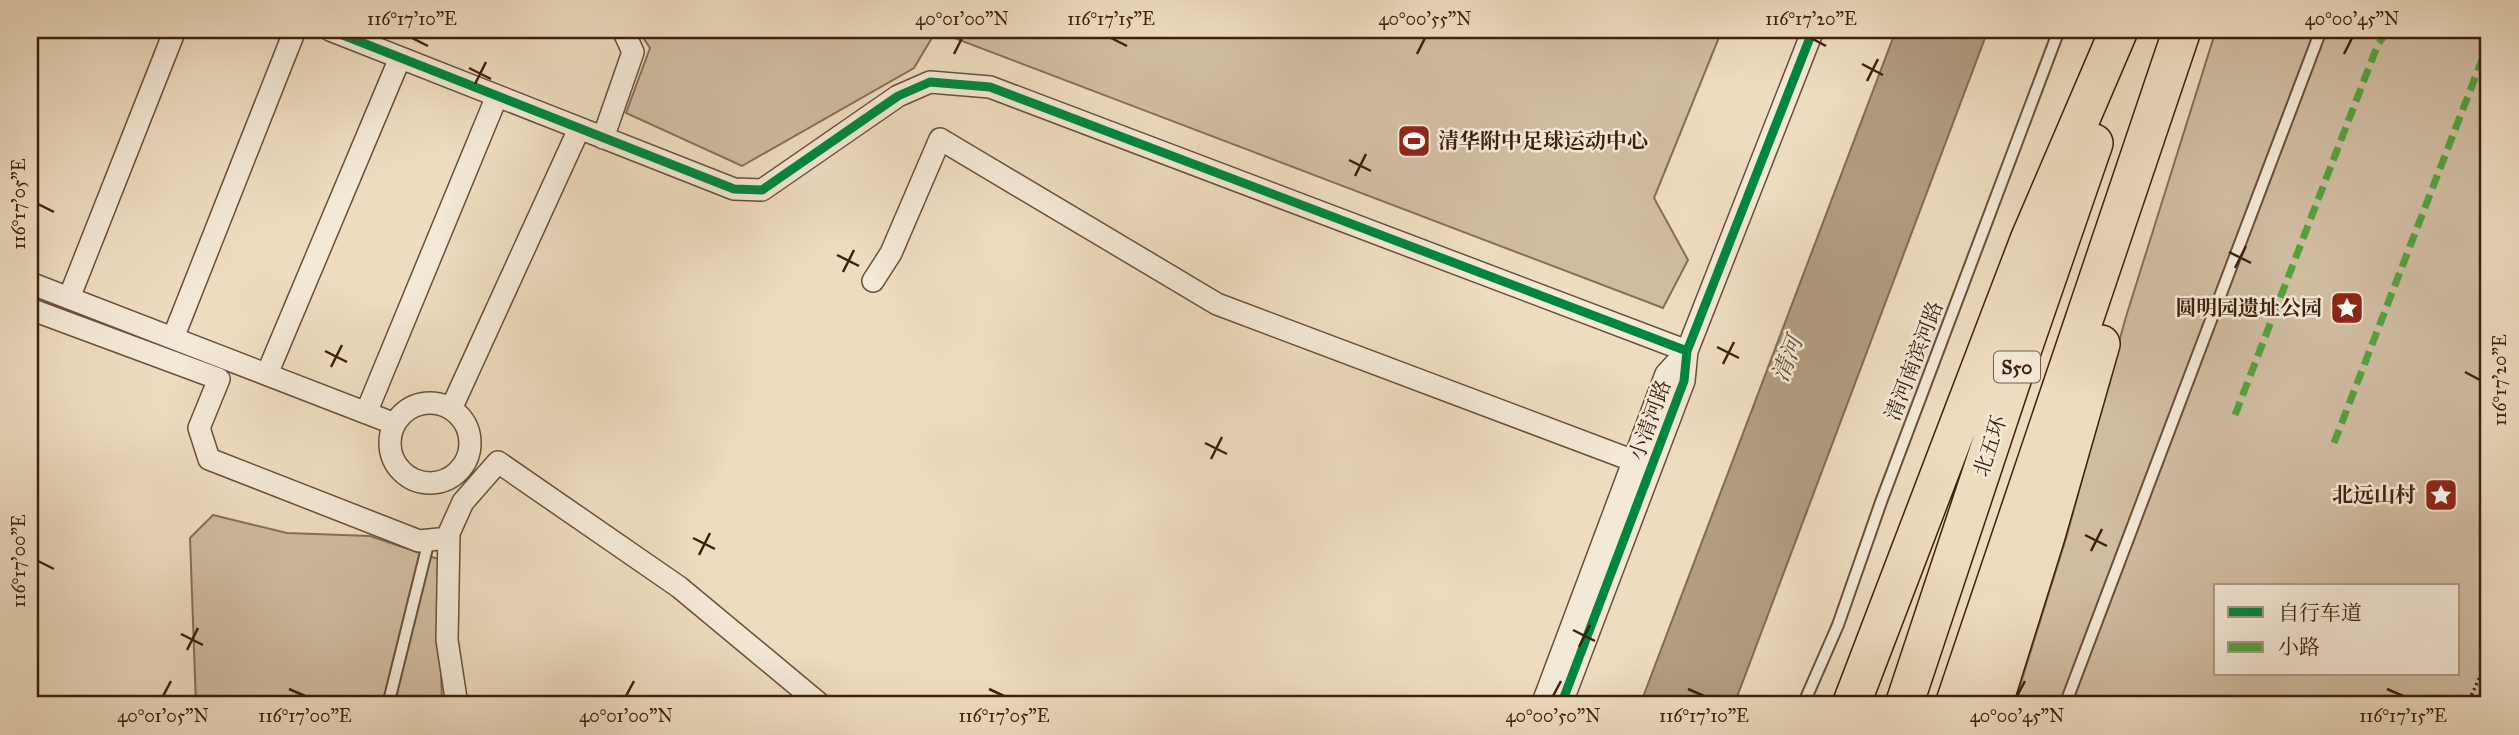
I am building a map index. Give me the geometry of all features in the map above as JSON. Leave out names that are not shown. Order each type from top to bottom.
[{"type":"highway","points":[[1851,705],[2029,240],[2119,30]]},
{"type":"highway","name":"北五环","points":[[1903,705],[2134,30]]},
{"type":"highway","name":"S50","points":[[1954,705],[2182,30]]},
{"type":"highway","points":[[1993,705],[2046,536],[2191,30]]},
{"type":"highway","points":[[1882,705],[2011,383]]},
{"type":"street","points":[[69,298],[175,30]]},
{"type":"street","points":[[173,338],[295,30]]},
{"type":"street","points":[[330,30],[734,189],[762,190],[898,96],[930,82],[990,87],[1687,351]]},
{"type":"street","points":[[603,138],[633,52],[623,30]]},
{"type":"street","name":"小清河路","points":[[1561,705],[1684,381],[1687,351],[1813,30]]},
{"type":"street","points":[[267,374],[400,58]]},
{"type":"street","points":[[366,412],[498,96]]},
{"type":"street","points":[[450,409],[579,129]]},
{"type":"street","points":[[873,281],[891,253],[940,139],[1217,304],[1634,461]]},
{"type":"street","points":[[30,283],[395,424]]},
{"type":"street","points":[[30,309],[219,379],[199,428],[209,459],[419,541],[439,539]]},
{"type":"street","name":"小清河路","points":[[1542,705],[1666,373],[1687,351]]},
{"type":"street","points":[[426,403],[439,404],[450,409],[460,416],[467,427],[470,440],[469,453],[463,466],[447,479],[427,483],[414,480],[402,472],[394,461],[390,449],[395,424],[403,414],[426,403]]},
{"type":"street","points":[[469,453],[498,462],[679,587],[821,705]]},
{"type":"street","points":[[457,705],[447,640],[439,539],[463,502],[498,462]]},
{"type":"lane","name":"清河南滨河路","points":[[1803,705],[1838,625],[1881,502],[2059,30]]},
{"type":"lane","points":[[2065,705],[2321,30]]},
{"type":"lane","points":[[388,705],[439,539]]},
{"type":"path","points":[[2467,705],[2489,657]]},
{"type":"shaded area","points":[[638,30],[1722,30],[1654,198],[1688,260],[1663,308],[936,31],[914,68],[742,166],[626,113],[650,48]]},
{"type":"shaded area","name":"圆明园遗址公园","points":[[2216,30],[2489,30],[2489,705],[2014,705],[2067,535],[2125,320]]},
{"type":"shaded area","points":[[213,515],[287,533],[370,536],[438,559],[442,705],[196,705],[190,538]]},
{"type":"water","name":"清河","points":[[1896,30],[1988,30],[1734,705],[1640,705]]},
{"type":"marked path","points":[[2235,415],[2378,44],[2389,30]]},
{"type":"marked path","points":[[2334,443],[2485,52],[2489,50]]},
{"type":"cycle path","points":[[330,30],[734,189],[762,190],[898,96],[930,82],[990,87],[1687,351]]},
{"type":"cycle path","points":[[1561,705],[1684,381],[1687,351],[1813,30]]},
{"type":"place","name":"清华附中足球运动中心","points":[[1414,141]]},
{"type":"place","name":"圆明园遗址公园","points":[[2347,308]]},
{"type":"place","name":"北远山村","points":[[2441,495]]}]
